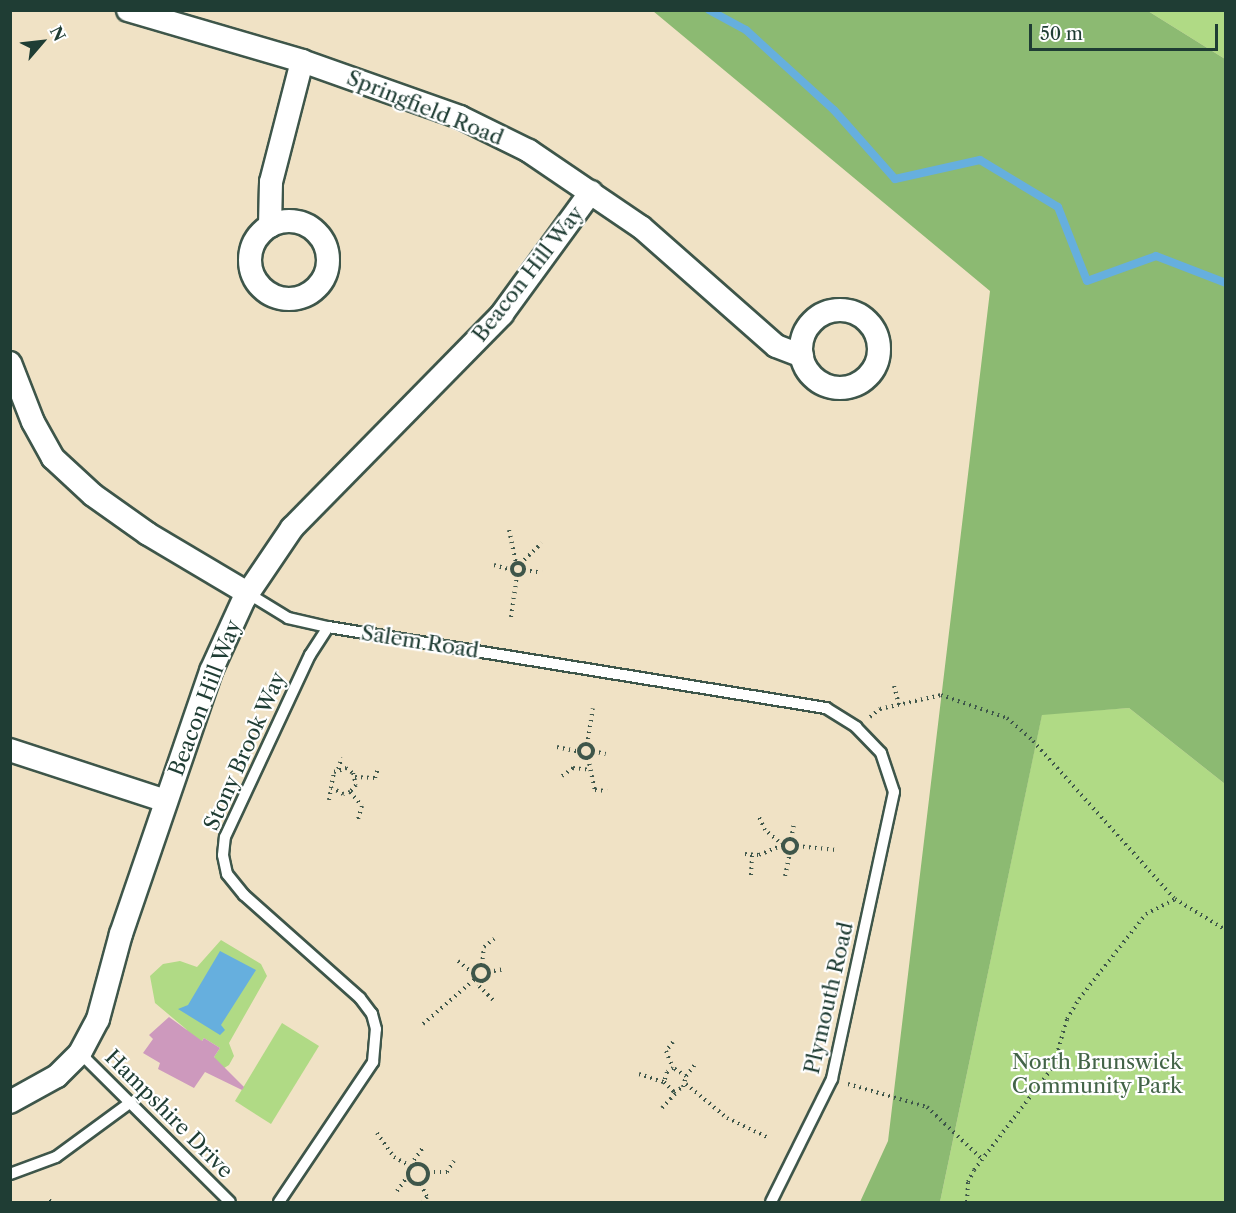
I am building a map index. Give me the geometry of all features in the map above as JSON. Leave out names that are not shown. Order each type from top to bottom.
[{"type":"street","name":"Springfield Road","points":[[128,10],[302,61],[460,117],[529,151],[641,227],[750,326],[776,345],[802,356]]},
{"type":"street","points":[[270,226],[271,182],[302,61]]},
{"type":"street","name":"Beacon Hill Way","points":[[10,1102],[57,1076],[80,1053],[98,1019],[121,934],[211,671],[249,594],[292,528],[502,314],[591,192]]},
{"type":"street","name":"Salem Road","points":[[10,363],[33,422],[53,458],[93,495],[148,534],[249,594]]},
{"type":"street","points":[[10,750],[166,801]]},
{"type":"lane","name":"Salem Road","points":[[249,594],[288,618],[328,627],[826,708],[856,727],[881,753],[894,792]]},
{"type":"lane","name":"Stony Brook Way","points":[[279,1203],[373,1062],[376,1029],[372,1014],[360,998],[244,895],[227,874],[223,855],[225,837],[310,655],[328,627]]},
{"type":"lane","name":"Plymouth Road","points":[[771,1203],[832,1080],[894,792]]},
{"type":"lane","name":"Hampshire Drive","points":[[80,1053],[230,1203]]},
{"type":"lane","points":[[10,1174],[56,1157],[131,1102]]},
{"type":"path","points":[[509,530],[518,564],[524,570],[542,573]]},
{"type":"path","points":[[512,570],[542,543]]},
{"type":"path","points":[[494,565],[512,570],[517,575]]},
{"type":"path","points":[[511,617],[517,575],[524,570]]},
{"type":"path","points":[[894,686],[899,705]]},
{"type":"path","points":[[856,727],[880,709],[941,695],[1007,718],[1033,741],[1175,899],[1226,930]]},
{"type":"path","points":[[580,752],[587,745],[593,708]]},
{"type":"path","points":[[587,745],[593,751],[606,754]]},
{"type":"path","points":[[557,747],[580,752],[588,758],[595,790],[607,791]]},
{"type":"path","points":[[588,758],[593,751]]},
{"type":"path","points":[[329,800],[332,776],[338,770],[342,758]]},
{"type":"path","points":[[562,776],[573,768],[591,770]]},
{"type":"path","points":[[355,777],[375,778],[378,769]]},
{"type":"path","points":[[338,770],[350,770],[355,777]]},
{"type":"path","points":[[350,792],[355,777]]},
{"type":"path","points":[[332,788],[343,794],[350,792]]},
{"type":"path","points":[[350,792],[362,806],[358,819]]},
{"type":"path","points":[[758,815],[765,830],[790,853]]},
{"type":"path","points":[[745,854],[783,845],[791,839],[794,824]]},
{"type":"path","points":[[791,839],[797,846],[836,850]]},
{"type":"path","points":[[785,876],[790,853],[797,846]]},
{"type":"path","points":[[751,875],[752,854]]},
{"type":"path","points":[[967,1203],[968,1182],[982,1159],[1053,1067],[1067,1019],[1107,960],[1146,914],[1175,899]]},
{"type":"path","points":[[423,1024],[474,976],[482,965],[484,947],[494,939]]},
{"type":"path","points":[[458,961],[482,981]]},
{"type":"path","points":[[482,965],[488,972]]},
{"type":"path","points":[[493,1000],[479,986],[488,972],[505,969]]},
{"type":"path","points":[[673,1042],[666,1051],[673,1068],[686,1076]]},
{"type":"path","points":[[686,1084],[686,1076],[696,1063]]},
{"type":"path","points":[[663,1082],[667,1072],[673,1068]]},
{"type":"path","points":[[639,1074],[663,1082],[670,1091],[677,1091]]},
{"type":"path","points":[[832,1080],[927,1107],[982,1159]]},
{"type":"path","points":[[662,1108],[686,1084]]},
{"type":"path","points":[[686,1084],[728,1118],[769,1138]]},
{"type":"path","points":[[377,1133],[394,1156],[413,1166],[423,1165],[428,1172]]},
{"type":"path","points":[[397,1191],[424,1146]]},
{"type":"path","points":[[428,1172],[447,1173],[454,1161]]},
{"type":"path","points":[[421,1184],[428,1172]]},
{"type":"path","points":[[407,1176],[411,1183],[421,1184]]},
{"type":"path","points":[[421,1184],[427,1197],[423,1203]]},
{"type":"green space","points":[[653,11],[1148,11],[1225,59],[1225,784],[1129,708],[1042,715],[940,1202],[860,1202],[888,1141],[990,291]]},
{"type":"green space","points":[[1148,11],[1225,11],[1225,59]]},
{"type":"green space","name":"North Brunswick Community Park","points":[[1129,708],[1225,784],[1225,1202],[940,1202],[1042,714]]},
{"type":"green space","points":[[221,940],[261,964],[267,976],[229,1043],[234,1056],[229,1065],[221,1070],[214,1057],[220,1048],[204,1038],[197,1047],[186,1029],[155,1003],[150,976],[163,964],[180,961],[197,967]]},
{"type":"green space","points":[[282,1023],[319,1046],[271,1124],[235,1101]]},
{"type":"water","points":[[220,951],[256,970],[221,1025],[225,1030],[220,1035],[178,1009],[188,1005]]},
{"type":"building","points":[[169,1017],[202,1041],[204,1038],[220,1048],[214,1057],[244,1087],[242,1090],[205,1072],[194,1088],[158,1069],[160,1063],[143,1053],[153,1039],[149,1035]]},
{"type":"waterway","points":[[709,10],[746,30],[834,110],[895,179],[980,160],[1058,207],[1087,281],[1156,256],[1226,283]]}]
